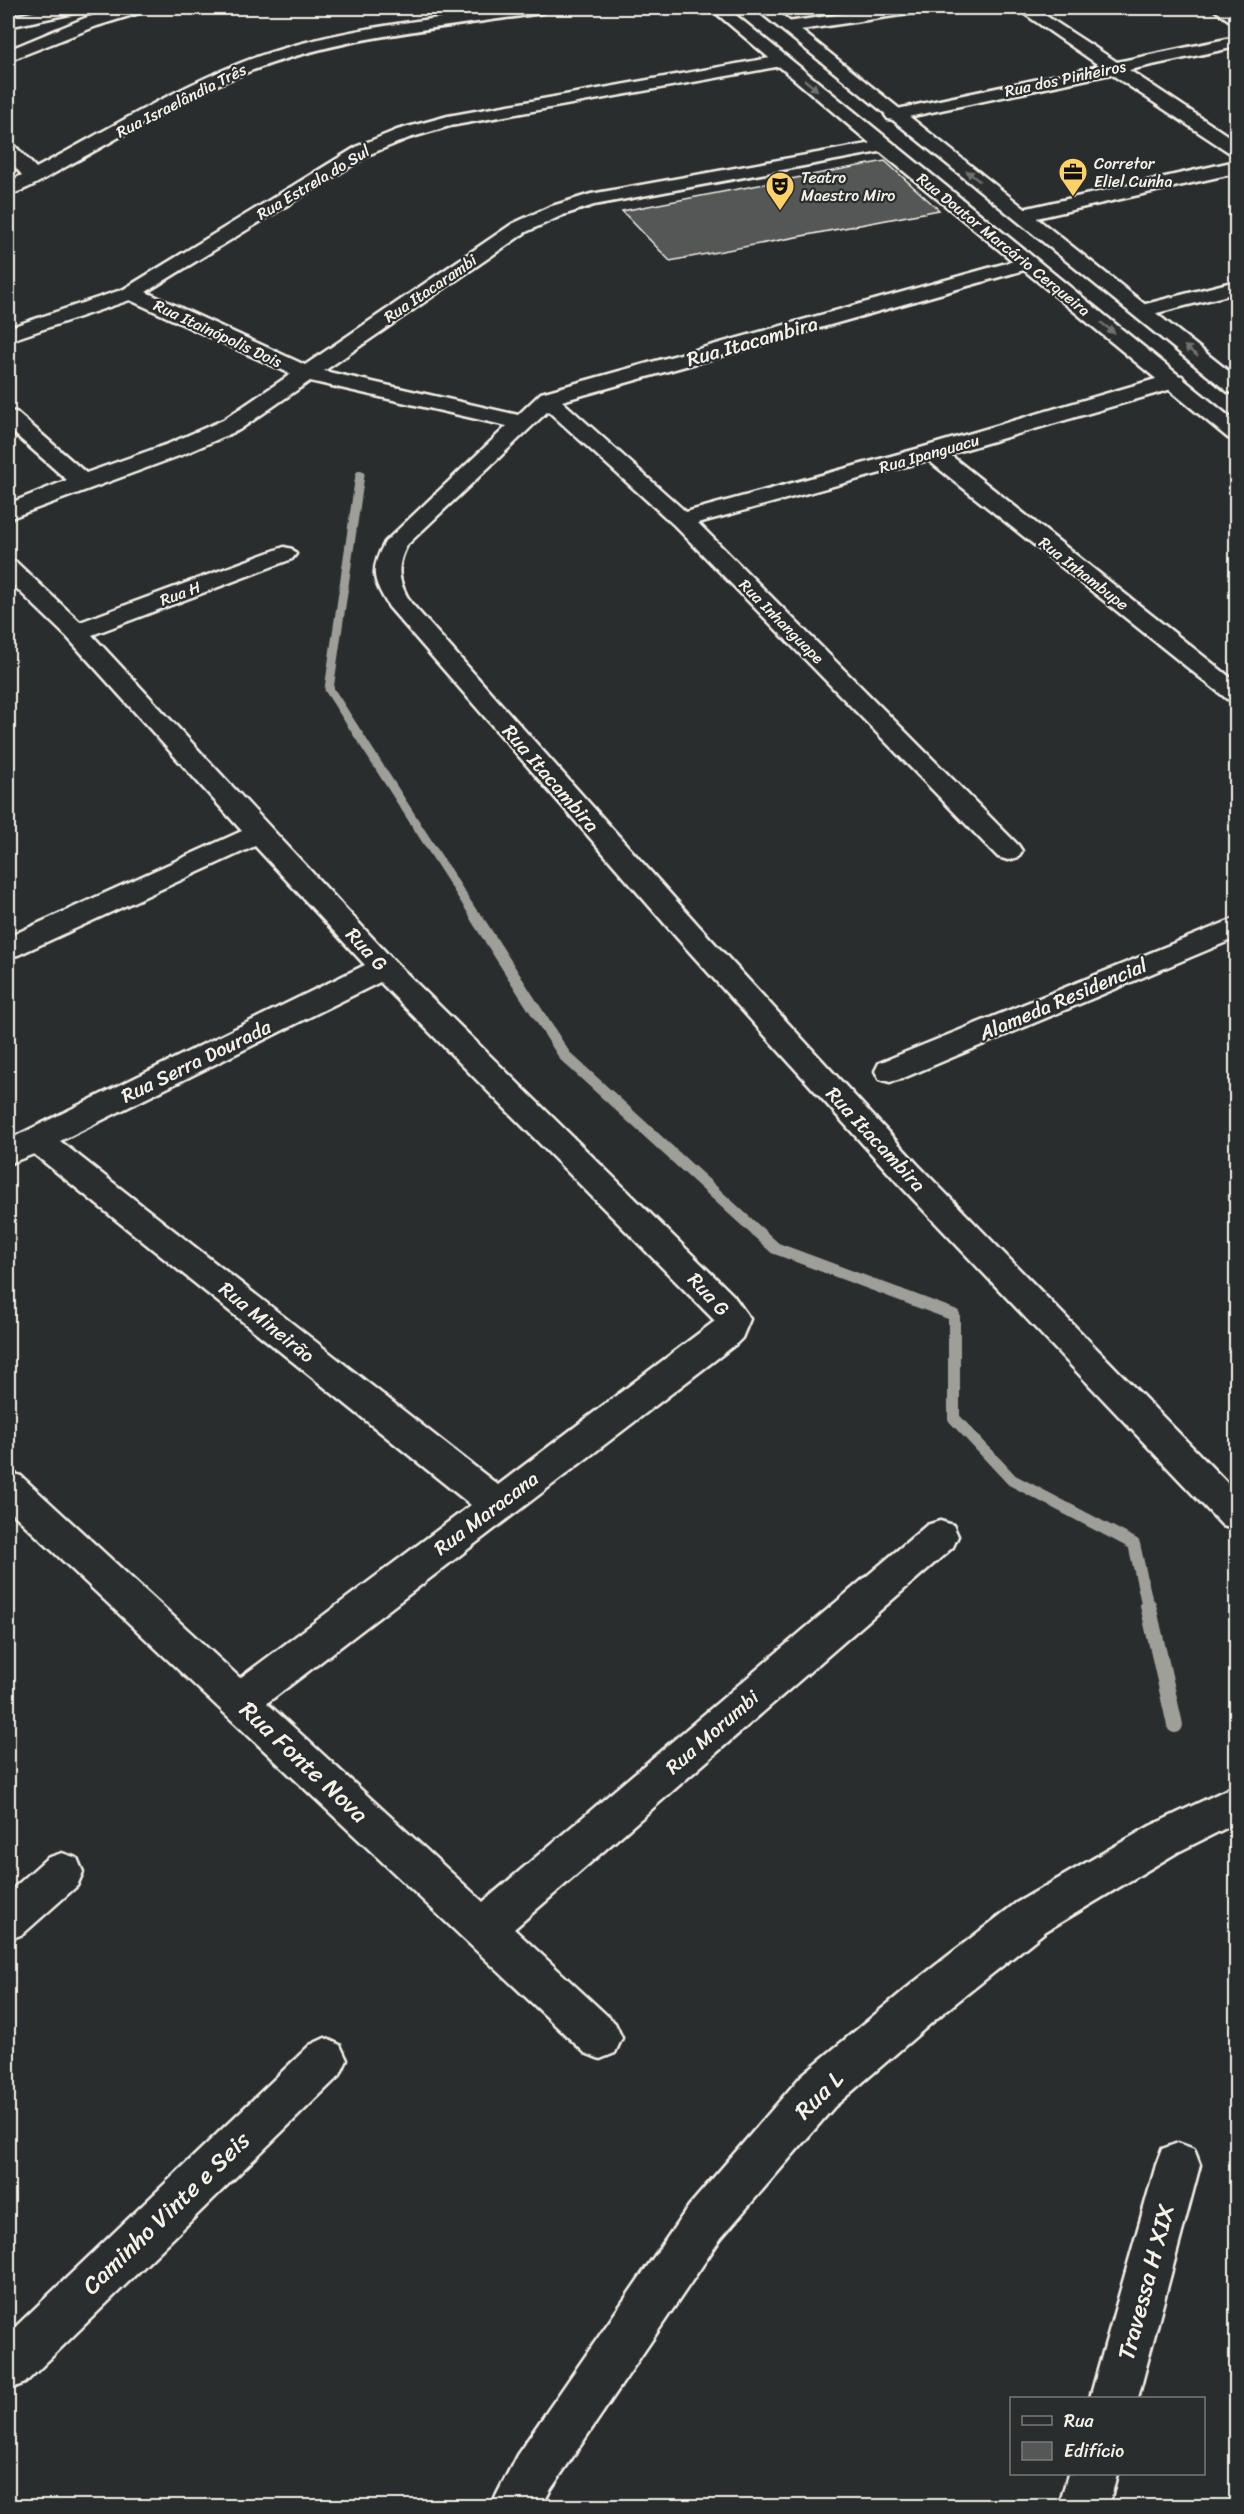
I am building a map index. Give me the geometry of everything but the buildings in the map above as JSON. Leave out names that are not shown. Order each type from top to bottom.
[{"type":"street","points":[[8,22],[73,8]]},
{"type":"street","points":[[8,56],[91,22],[136,8]]},
{"type":"street","name":"Rua Israelândia Três","points":[[8,189],[215,80],[292,51],[350,38],[542,8]]},
{"type":"street","name":"Rua Doutor Marcário Cerqueira","points":[[718,8],[1236,433]]},
{"type":"street","name":"Rua Doutor Marcário Cerqueira","points":[[763,8],[1236,387]]},
{"type":"street","points":[[787,27],[914,8]]},
{"type":"street","points":[[1024,8],[1236,149]]},
{"type":"street","points":[[1220,8],[1236,17]]},
{"type":"street","name":"Rua dos Pinheiros","points":[[894,115],[1236,42]]},
{"type":"street","name":"Rua Estrela do Sul","points":[[8,335],[131,293],[364,150],[403,134],[448,121],[781,61]]},
{"type":"street","name":"Rua Itacarambi","points":[[8,512],[83,482],[177,449],[231,425],[519,228],[556,211],[591,200],[884,146]]},
{"type":"street","points":[[8,149],[33,176]]},
{"type":"street","points":[[1023,215],[1236,167]]},
{"type":"street","points":[[964,212],[980,215],[992,214],[1002,210],[1007,202]]},
{"type":"street","points":[[997,238],[1017,232],[1043,232]]},
{"type":"street","name":"Rua Itacambira","points":[[1028,263],[547,399],[397,542],[387,560],[385,580],[401,607],[688,932],[907,1173],[1236,1515]]},
{"type":"street","points":[[1141,311],[1236,287]]},
{"type":"street","name":"Rua Itainópolis Dois","points":[[131,293],[305,373],[523,423]]},
{"type":"street","name":"Rua Ipanguacu","points":[[682,520],[932,453],[1174,381]]},
{"type":"street","name":"Rua Inhanguape","points":[[547,399],[682,520],[1008,851]]},
{"type":"street","points":[[8,417],[83,482]]},
{"type":"street","name":"Rua Inhambupe","points":[[932,453],[1236,694]]},
{"type":"street","name":"Rua H","points":[[76,632],[284,554]]},
{"type":"street","name":"Rua G","points":[[8,567],[76,632],[384,968],[721,1304],[730,1315],[733,1324]]},
{"type":"street","points":[[8,948],[259,834]]},
{"type":"street","name":"Alameda Residencial","points":[[890,1071],[1236,927]]},
{"type":"street","name":"Rua Serra Dourada","points":[[8,1153],[384,968]]},
{"type":"street","name":"Rua Mineirão","points":[[37,1139],[497,1505]]},
{"type":"street","name":"Rua Maracana","points":[[238,1702],[724,1335],[733,1324]]},
{"type":"street","name":"Rua Fonte Nova","points":[[8,1486],[600,2038]]},
{"type":"street","name":"Rua Morumbi","points":[[484,1928],[940,1536]]},
{"type":"street","name":"Rua L","points":[[516,2506],[541,2462],[705,2222],[818,2091],[928,1998],[1031,1917],[1164,1839],[1236,1803]]},
{"type":"street","points":[[8,1920],[62,1872]]},
{"type":"street","name":"Caminho Vinte e Seis","points":[[8,2366],[325,2060]]},
{"type":"street","name":"Travessa H XIX","points":[[1114,2397],[1178,2165]]},
{"type":"street","points":[[1084,2506],[1093,2475]]},
{"type":"waterway","points":[[360,475],[329,689],[477,919]]},
{"type":"waterway","points":[[476,917],[565,1056],[775,1248],[954,1315],[954,1418],[1012,1480],[1134,1544],[1148,1607]]},
{"type":"waterway","points":[[1148,1605],[1175,1725]]},
{"type":"place","name":"Corretor Eliel Cunha","points":[[1073,198]]},
{"type":"place","name":"Teatro Maestro Miro","points":[[780,212]]}]
